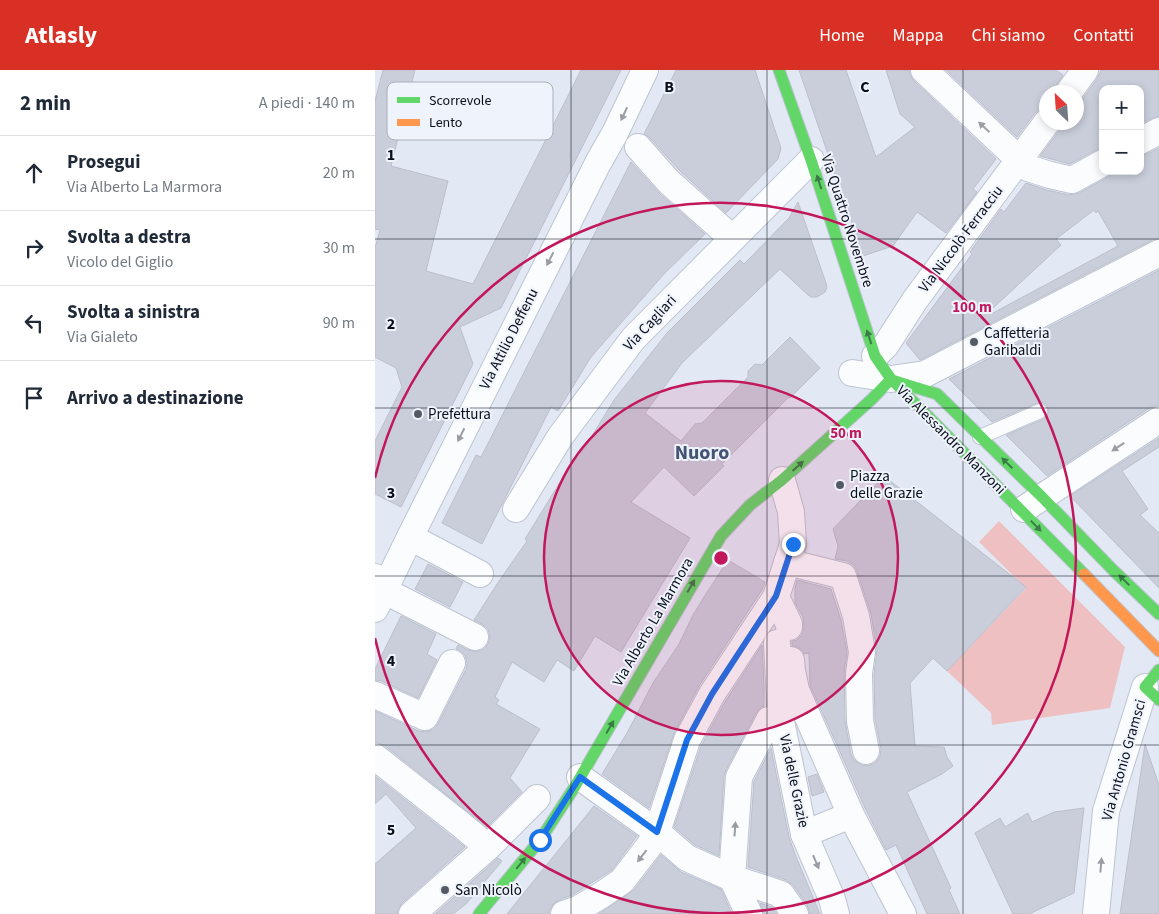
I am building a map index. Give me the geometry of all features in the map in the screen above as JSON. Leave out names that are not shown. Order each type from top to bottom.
[{"type":"street","name":"Via Attilio Deffenu","points":[[378,592],[409,537],[598,163],[615,133],[645,70]]},
{"type":"street","name":"Via Quattro Novembre","points":[[779,70],[811,160],[875,356],[891,379]]},
{"type":"street","points":[[924,70],[1028,168],[1072,180],[1099,165]]},
{"type":"street","points":[[1074,85],[1085,70]]},
{"type":"street","name":"Via Niccolò Ferracciu","points":[[875,356],[886,345],[915,300],[1041,130]]},
{"type":"street","points":[[1144,139],[1159,131]]},
{"type":"street","points":[[638,146],[669,182],[732,238]]},
{"type":"street","name":"Via Cagliari","points":[[516,509],[560,437],[633,339],[811,160]]},
{"type":"street","points":[[852,373],[891,379],[925,374],[1159,253]]},
{"type":"street","name":"Via Alessandro Manzoni","points":[[891,379],[937,394],[980,437],[1032,504],[1159,652]]},
{"type":"street","name":"Via Alessandro Manzoni","points":[[891,379],[1032,504],[1113,570],[1159,614]]},
{"type":"street","name":"Via Alberto La Marmora","points":[[479,914],[540,840],[580,777],[721,536],[750,505],[782,480],[872,399],[891,379]]},
{"type":"street","points":[[1032,504],[1159,420]]},
{"type":"street","points":[[564,914],[578,909],[622,881],[649,846],[657,832],[687,740],[712,694],[776,596],[793,544],[791,512],[782,480]]},
{"type":"street","points":[[409,537],[480,574]]},
{"type":"street","points":[[787,562],[843,576],[856,616],[862,652],[859,673],[860,721],[865,751]]},
{"type":"street","points":[[378,592],[475,638]]},
{"type":"street","name":"Via delle Grazie","points":[[776,596],[783,635],[781,721],[804,834],[834,906]]},
{"type":"street","points":[[783,635],[797,690],[851,815],[903,914]]},
{"type":"street","points":[[375,695],[425,718],[452,663]]},
{"type":"street","name":"Via Antonio Gramsci","points":[[1096,914],[1106,810],[1154,686]]},
{"type":"street","points":[[749,914],[732,878],[739,777],[769,720],[781,721]]},
{"type":"street","points":[[375,758],[459,822],[488,847]]},
{"type":"street","points":[[580,777],[657,832],[687,858],[732,878],[781,894],[795,914]]},
{"type":"street","points":[[412,914],[488,847],[537,798]]},
{"type":"street","points":[[804,834],[851,815]]},
{"type":"street","points":[[800,914],[834,906]]},
{"type":"lane","points":[[980,437],[1040,411]]},
{"type":"shaded area","points":[[999,521],[1125,647],[1110,708],[992,725],[991,713],[947,671],[1026,588],[979,542]]},
{"type":"building","points":[[383,70],[415,70],[412,82],[387,82],[387,140],[398,140],[391,166],[448,181],[426,271],[473,284],[546,140],[553,140],[553,125],[581,70],[621,70],[501,308],[460,327],[473,364],[401,507],[375,494],[375,441],[402,387],[396,368],[375,357],[375,248],[380,230],[375,229],[375,101]]},
{"type":"building","points":[[676,70],[755,70],[781,148],[778,159],[726,213],[680,171],[644,134]]},
{"type":"building","points":[[799,70],[846,70],[876,157],[915,127],[900,114],[886,70],[909,70],[914,81],[996,159],[973,189],[977,192],[946,233],[917,212],[893,246],[863,256]]},
{"type":"building","points":[[946,70],[1056,70],[1063,75],[1057,85],[1039,85],[1039,110],[1017,137]]},
{"type":"building","points":[[1101,70],[1159,70],[1159,116],[1144,122],[1144,85],[1099,85],[1099,149],[1070,164],[1040,156],[1059,130],[1084,130],[1084,97]]},
{"type":"building","points":[[1159,148],[1159,238],[920,360],[906,343],[972,254],[970,252],[1001,209],[1004,212],[1026,183],[1069,195],[1079,193],[1111,175],[1144,175],[1144,155]],"holes":[[[1094,210],[1096,213],[1098,211],[1118,246],[993,313],[991,310],[1061,245],[1056,239]]]},
{"type":"building","points":[[631,162],[659,193],[705,234],[664,274],[591,357],[558,411],[551,407],[482,544],[442,523],[476,455],[481,457]]},
{"type":"building","points":[[798,202],[826,283],[825,292],[817,297],[811,297],[780,269],[682,363],[645,413],[681,441],[695,424],[702,423],[748,377],[748,371],[755,364],[762,365],[790,337],[820,368],[722,464],[724,466],[694,496],[664,467],[631,502],[690,538],[621,652],[595,636],[574,671],[557,660],[544,682],[512,662],[495,697],[499,700],[496,704],[540,729],[510,778],[522,792],[487,827],[384,745],[375,742],[375,711],[419,731],[433,730],[438,724],[466,669],[465,655],[456,649],[458,645],[476,652],[484,649],[488,644],[490,637],[488,629],[474,620],[527,541],[525,539],[573,461],[579,457],[614,400],[667,333],[740,260],[744,264],[789,218]]},
{"type":"building","points":[[1159,270],[1159,405],[1151,407],[1047,476],[1006,435],[1044,419],[1049,412],[1046,404],[1037,403],[992,422],[949,379]]},
{"type":"building","points":[[1159,438],[1159,447],[1122,471],[1148,509],[1140,515],[1159,533],[1159,588],[1070,496]]},
{"type":"building","points":[[884,476],[1026,587],[947,671],[933,658],[910,683],[915,746],[944,747],[947,757],[953,766],[942,774],[907,792],[951,888],[949,890],[960,914],[927,914],[896,845],[886,850],[865,808],[810,685],[809,653],[804,654],[798,647],[792,645],[792,641],[797,640],[802,635],[804,627],[803,617],[795,603],[797,580],[831,589],[841,620],[847,652],[844,673],[845,721],[851,754],[854,760],[861,765],[868,766],[875,763],[880,756],[881,749],[875,719],[874,674],[877,650],[871,614],[854,565],[847,561],[835,559],[838,546],[833,529]]},
{"type":"building","points":[[728,560],[765,582],[762,590],[699,686],[674,733],[649,808],[602,774],[627,733],[653,683],[679,644],[693,615]]},
{"type":"building","points":[[428,564],[463,582],[450,607],[415,589]]},
{"type":"building","points":[[401,616],[436,634],[427,654],[437,660],[418,698],[375,680],[375,669]]},
{"type":"building","points":[[762,645],[764,706],[756,713],[724,776],[719,856],[695,845],[674,827],[701,746],[725,702]]},
{"type":"building","points":[[1145,744],[1159,785],[1159,914],[1120,914]]},
{"type":"building","points":[[771,748],[789,837],[820,914],[810,914],[807,905],[793,885],[786,880],[748,867],[754,781]]},
{"type":"building","points":[[817,774],[824,792],[812,796],[808,777]]},
{"type":"building","points":[[375,776],[465,847],[402,903],[397,914],[375,914],[375,864],[416,828],[386,794],[375,804]]},
{"type":"building","points":[[594,806],[637,836],[612,870],[572,895],[553,904],[549,914],[507,914]]},
{"type":"building","points":[[1084,808],[1074,893],[1029,914],[1013,914],[975,833],[1000,818],[1005,827],[1028,813],[1032,822],[1054,812]]},
{"type":"building","points":[[661,855],[681,872],[721,889],[732,914],[599,914],[634,890]]},
{"type":"building","points":[[498,858],[502,861],[466,904],[453,914],[435,914]]},
{"type":"building","points":[[760,903],[772,907],[777,914],[764,914]]},
{"type":"traffic: fast","points":[[779,70],[811,160],[875,356],[891,379],[1084,574]]},
{"type":"traffic: fast","points":[[479,914],[540,840],[574,788],[721,536],[750,505],[782,480],[872,399],[891,379]]},
{"type":"traffic: fast","points":[[895,381],[937,394],[1159,614]]},
{"type":"traffic: fast","points":[[1159,670],[1145,687],[1159,700]]},
{"type":"traffic: slow","points":[[1084,574],[1159,651]]},
{"type":"place","name":"Caffetteria Garibaldi","points":[[974,342]]},
{"type":"place","name":"Prefettura","points":[[418,414]]},
{"type":"place","name":"Piazza delle Grazie","points":[[840,485]]},
{"type":"place","name":"San Nicolò","points":[[445,890]]},
{"type":"district","name":"Nuoro","points":[[702,453]]},
{"type":"route","points":[[540,840],[580,777],[657,832],[687,740],[712,694],[776,596],[793,544]]}]
